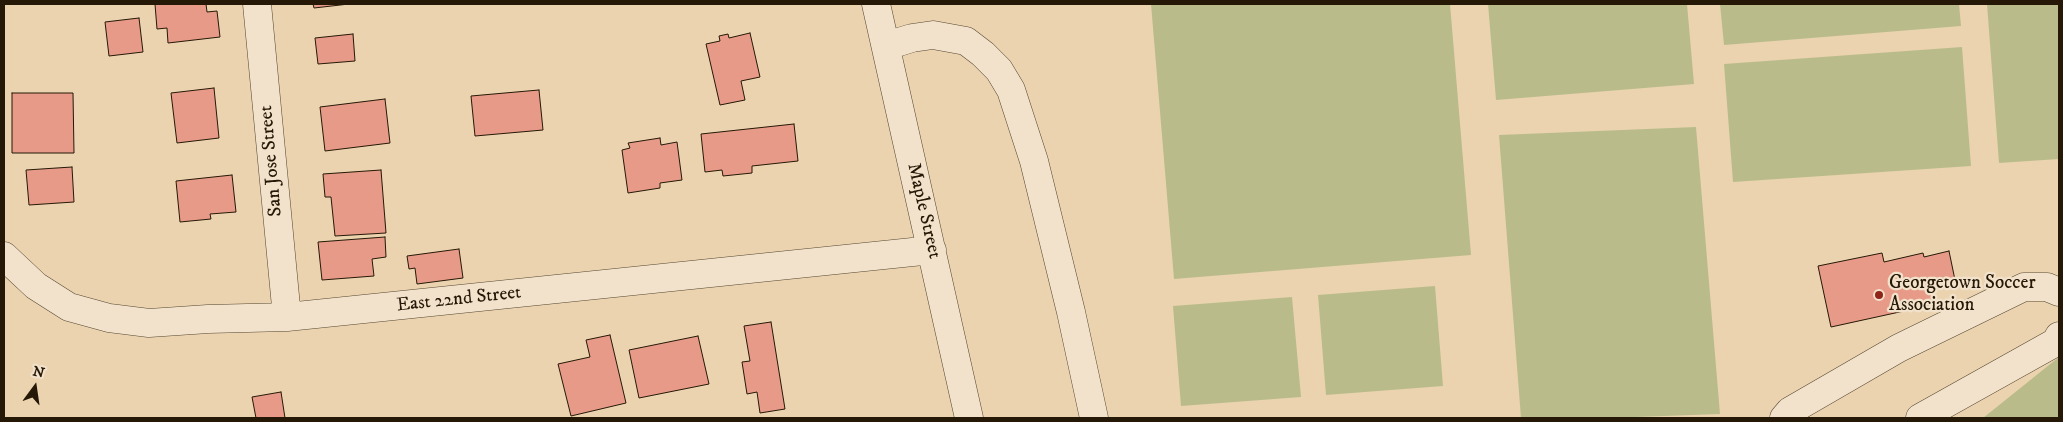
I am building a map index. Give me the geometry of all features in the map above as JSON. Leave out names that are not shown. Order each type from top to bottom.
[{"type":"street","name":"San Jose Street","points":[[257,4],[287,317]]},
{"type":"street","name":"Maple Street","points":[[876,4],[969,418]]},
{"type":"street","points":[[886,46],[912,38],[933,35],[966,41],[984,54],[999,70],[1011,90],[1034,161],[1071,312],[1094,418]]},
{"type":"street","name":"East 22nd Street","points":[[4,256],[36,286],[70,307],[109,318],[149,323],[287,317],[932,250]]},
{"type":"street","points":[[1784,418],[1790,411],[1899,348],[2024,287],[2047,287],[2059,292]]},
{"type":"street","points":[[1920,418],[2056,342],[2059,336]]},
{"type":"green space","points":[[1151,4],[1450,4],[1471,255],[1174,279]]},
{"type":"green space","points":[[1488,4],[1687,4],[1694,84],[1496,100]]},
{"type":"green space","points":[[1720,4],[1959,4],[1961,26],[1724,45]]},
{"type":"green space","points":[[1987,4],[2059,4],[2059,159],[1999,163]]},
{"type":"green space","points":[[1962,47],[1971,166],[1733,182],[1724,64]]},
{"type":"green space","points":[[1696,127],[1720,414],[1608,418],[1521,418],[1499,135]]},
{"type":"green space","points":[[1435,286],[1443,386],[1326,395],[1318,295]]},
{"type":"green space","points":[[1292,297],[1301,397],[1181,406],[1173,306]]},
{"type":"green space","points":[[2059,357],[2059,418],[1983,418]]},
{"type":"building","points":[[155,4],[206,4],[207,12],[217,11],[220,37],[168,43],[167,28],[157,29]]},
{"type":"building","points":[[313,4],[349,4],[314,8]]},
{"type":"building","points":[[139,18],[143,52],[109,56],[105,22]]},
{"type":"building","points":[[750,33],[760,77],[741,81],[745,100],[720,105],[706,44],[720,41],[719,36],[728,34],[729,38]]},
{"type":"building","points":[[353,34],[355,61],[318,64],[315,38]]},
{"type":"building","points":[[214,88],[219,138],[177,143],[171,93]]},
{"type":"building","points":[[539,90],[543,130],[475,136],[471,96]]},
{"type":"building","points":[[12,93],[73,93],[74,153],[12,153]]},
{"type":"building","points":[[385,99],[390,143],[325,151],[320,107]]},
{"type":"building","points":[[794,124],[798,161],[752,166],[752,173],[723,176],[722,170],[705,172],[701,134]]},
{"type":"building","points":[[660,138],[661,145],[677,142],[682,180],[660,183],[660,188],[628,193],[622,150],[630,148],[628,143]]},
{"type":"building","points":[[72,167],[74,202],[29,205],[26,170]]},
{"type":"building","points":[[381,170],[386,233],[335,236],[331,197],[325,197],[323,174]]},
{"type":"building","points":[[232,175],[236,212],[210,214],[211,219],[180,222],[176,181]]},
{"type":"building","points":[[385,237],[386,257],[372,259],[374,276],[322,280],[318,242]]},
{"type":"building","points":[[459,249],[463,278],[417,284],[415,268],[409,269],[407,256]]},
{"type":"building","name":"Georgetown Soccer Association","points":[[1949,251],[1955,280],[1932,285],[1936,304],[1831,327],[1818,266],[1882,253],[1884,262],[1923,253],[1924,257]]},
{"type":"building","points":[[771,322],[785,409],[760,413],[757,392],[747,394],[742,362],[750,361],[744,326]]},
{"type":"building","points":[[610,335],[626,403],[571,416],[558,364],[590,357],[586,340]]},
{"type":"building","points":[[698,336],[709,384],[639,398],[629,350]]},
{"type":"building","points":[[281,392],[285,418],[256,418],[252,397]]},
{"type":"place","name":"Georgetown Soccer Association","points":[[1879,295]]}]
